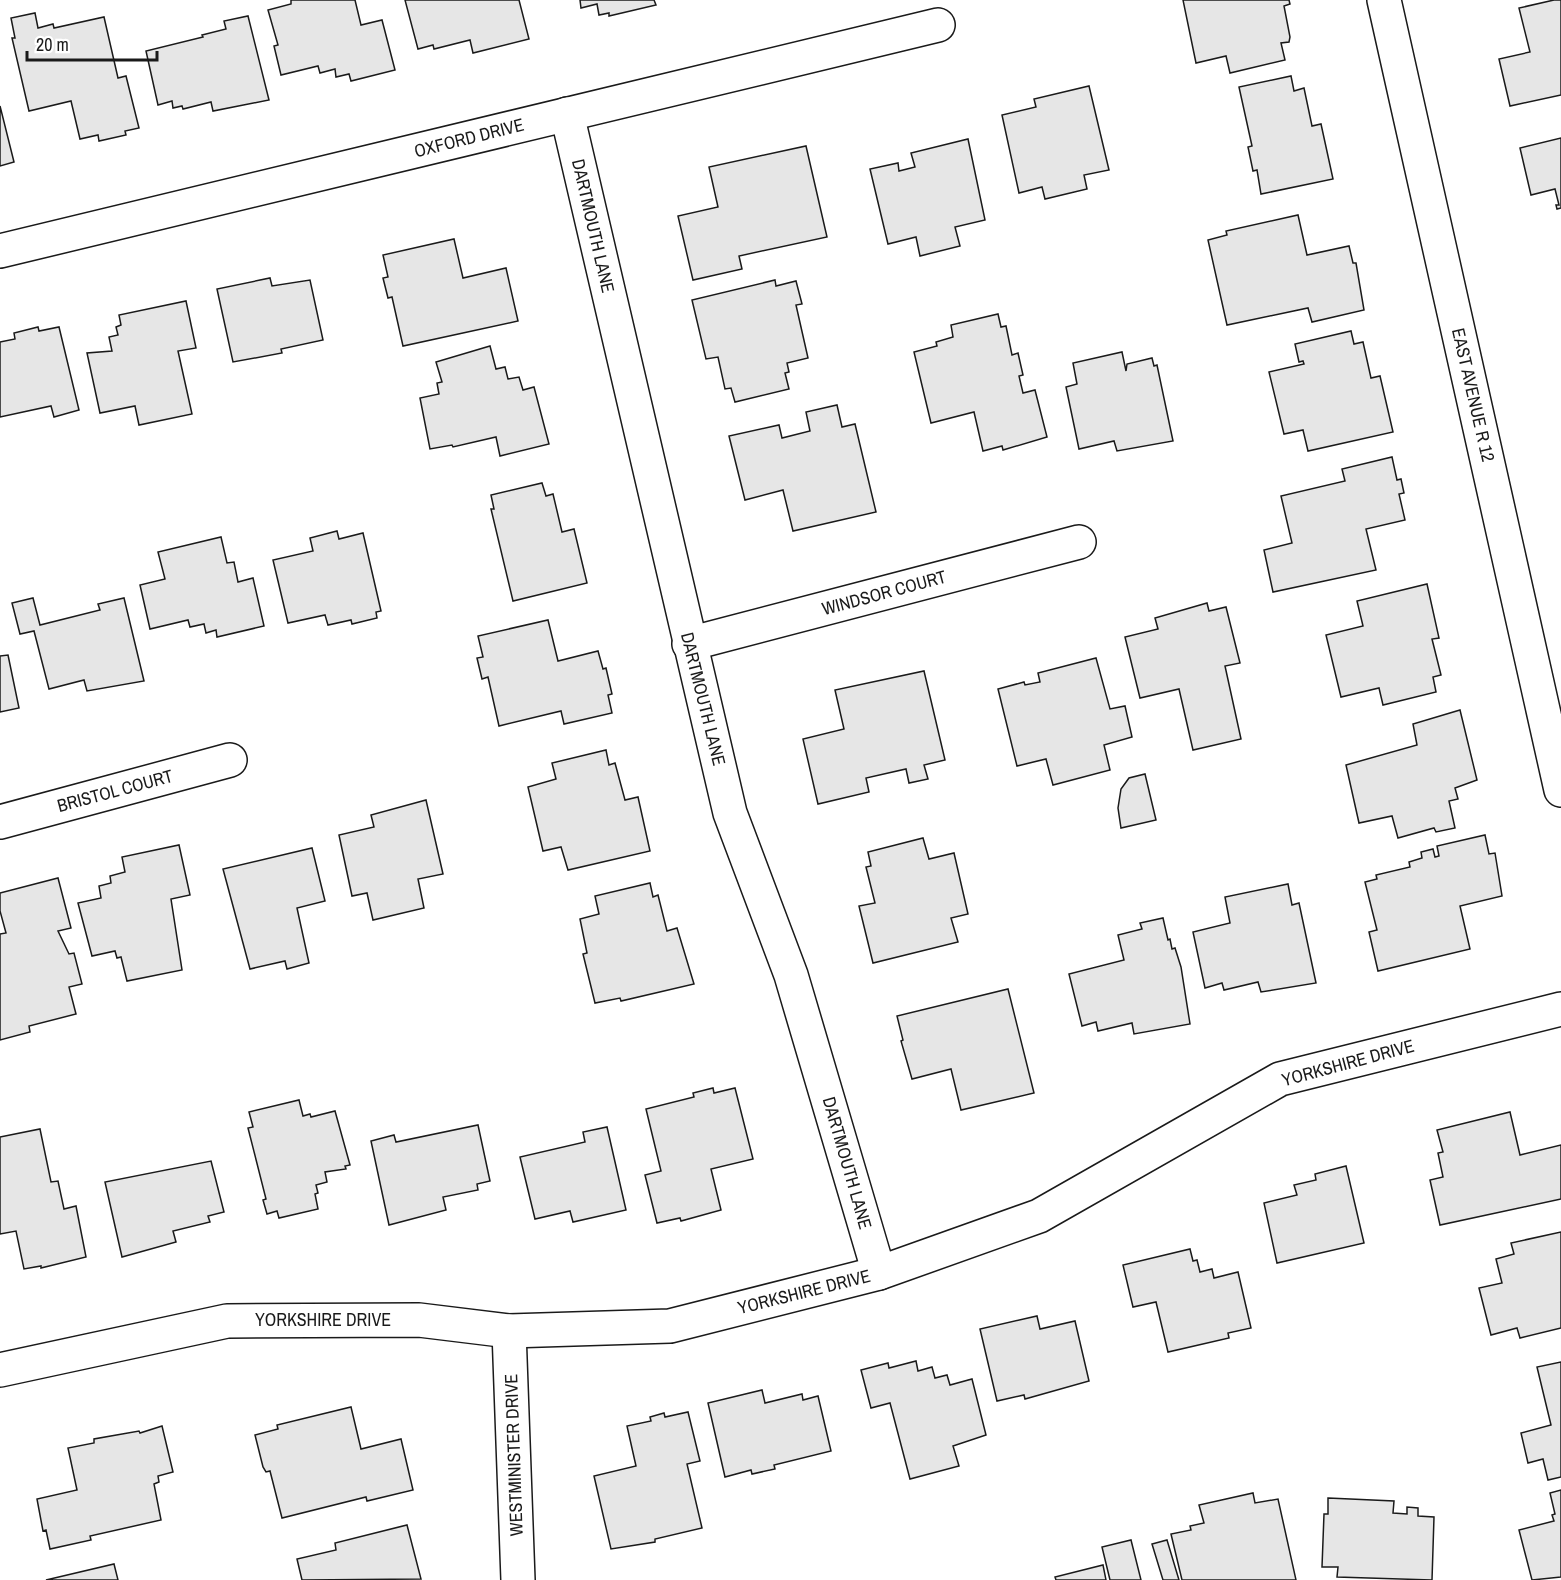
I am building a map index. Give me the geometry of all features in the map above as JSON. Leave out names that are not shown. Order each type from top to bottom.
[{"type":"street","name":"EAST AVENUE R 12","points":[[1384,0],[1561,790]]},
{"type":"street","name":"OXFORD DRIVE","points":[[0,250],[938,26]]},
{"type":"street","name":"DARTMOUTH LANE","points":[[567,114],[730,813],[791,975],[879,1273]]},
{"type":"street","name":"WINDSOR COURT","points":[[689,644],[1078,542]]},
{"type":"street","name":"BRISTOL COURT","points":[[0,822],[230,760]]},
{"type":"street","name":"YORKSHIRE DRIVE","points":[[0,1370],[227,1321],[419,1320],[509,1330],[670,1326],[879,1273],[1040,1216],[1280,1079],[1561,1009]]},
{"type":"street","name":"WESTMINISTER DRIVE","points":[[509,1330],[518,1580]]},
{"type":"building","points":[[291,0],[355,0],[361,25],[382,20],[395,70],[351,81],[349,74],[336,77],[335,69],[320,73],[318,66],[281,75],[274,46],[278,45],[268,10],[291,4]]},
{"type":"building","points":[[405,0],[519,0],[529,39],[473,53],[470,40],[434,49],[433,45],[418,49]]},
{"type":"building","points":[[580,0],[654,0],[656,5],[609,16],[609,13],[599,15],[597,4],[581,8]]},
{"type":"building","points":[[1183,0],[1289,0],[1290,4],[1284,6],[1290,37],[1289,42],[1281,43],[1285,60],[1230,73],[1226,56],[1196,63]]},
{"type":"building","points":[[1561,0],[1561,95],[1510,106],[1499,59],[1530,52],[1519,8]]},
{"type":"building","points":[[35,13],[38,28],[53,24],[54,28],[104,17],[118,78],[126,76],[139,128],[125,131],[126,135],[99,141],[98,135],[80,139],[71,101],[29,111],[12,38],[15,38],[11,18]]},
{"type":"building","points":[[248,16],[269,100],[213,111],[211,102],[183,109],[182,106],[173,108],[172,101],[158,105],[146,51],[203,37],[202,35],[226,29],[224,21]]},
{"type":"building","points":[[1291,76],[1294,91],[1304,88],[1312,126],[1321,124],[1333,179],[1261,194],[1257,170],[1253,171],[1248,147],[1252,146],[1239,87]]},
{"type":"building","points":[[1089,86],[1109,170],[1084,175],[1087,189],[1045,199],[1042,187],[1019,193],[1002,115],[1036,107],[1034,99]]},
{"type":"building","points":[[0,106],[14,162],[0,166]]},
{"type":"building","points":[[1561,138],[1561,208],[1557,209],[1556,205],[1559,205],[1555,189],[1531,195],[1520,148]]},
{"type":"building","points":[[968,139],[985,220],[955,227],[960,246],[920,256],[916,237],[888,244],[870,169],[898,163],[899,171],[915,167],[911,153]]},
{"type":"building","points":[[806,146],[827,237],[739,256],[742,269],[693,280],[678,216],[718,207],[709,167]]},
{"type":"building","points":[[1298,215],[1307,255],[1349,246],[1353,263],[1356,263],[1364,310],[1312,322],[1308,308],[1227,325],[1208,240],[1227,235],[1226,231]]},
{"type":"building","points":[[454,239],[463,278],[506,268],[518,321],[403,346],[392,297],[388,298],[383,278],[388,277],[383,255]]},
{"type":"building","points":[[270,278],[272,286],[310,280],[323,340],[281,349],[282,353],[233,362],[217,289]]},
{"type":"building","points":[[775,280],[776,286],[796,281],[802,304],[796,305],[808,358],[787,363],[789,372],[785,373],[789,389],[735,402],[731,388],[725,389],[718,357],[706,359],[692,300]]},
{"type":"building","points":[[186,301],[196,348],[178,351],[192,414],[139,425],[135,406],[100,413],[87,353],[112,351],[109,337],[118,335],[116,327],[121,325],[119,315]]},
{"type":"building","points":[[998,314],[1001,327],[1006,326],[1012,355],[1018,353],[1023,375],[1019,376],[1023,393],[1035,390],[1047,437],[1003,450],[1002,446],[983,451],[974,412],[931,423],[914,352],[937,346],[936,342],[953,337],[951,325]]},
{"type":"building","points":[[38,327],[39,331],[59,327],[79,410],[54,417],[51,406],[0,417],[0,342],[15,339],[14,333]]},
{"type":"building","points":[[1351,331],[1354,344],[1363,342],[1371,378],[1380,376],[1393,432],[1308,451],[1303,430],[1284,434],[1269,372],[1304,364],[1303,361],[1299,362],[1295,344]]},
{"type":"building","points":[[490,346],[496,369],[505,367],[508,379],[519,377],[523,390],[534,387],[549,444],[500,456],[496,437],[453,447],[452,445],[430,449],[420,398],[439,394],[437,383],[442,382],[436,362]]},
{"type":"building","points":[[1122,352],[1126,371],[1127,364],[1152,358],[1154,366],[1157,365],[1173,441],[1117,451],[1114,441],[1079,449],[1066,387],[1077,384],[1073,363]]},
{"type":"building","points":[[837,405],[842,427],[855,424],[876,512],[793,531],[783,490],[745,500],[729,436],[779,425],[782,438],[810,431],[806,412]]},
{"type":"building","points":[[1392,457],[1397,480],[1401,479],[1404,493],[1399,494],[1405,520],[1366,529],[1376,570],[1273,592],[1264,550],[1292,543],[1281,496],[1345,481],[1342,469]]},
{"type":"building","points":[[542,483],[546,496],[553,494],[562,532],[574,529],[587,583],[513,601],[491,509],[494,509],[491,495]]},
{"type":"building","points":[[337,531],[339,539],[363,533],[381,611],[376,612],[377,618],[352,624],[351,620],[328,625],[325,615],[288,623],[273,560],[313,551],[310,538]]},
{"type":"building","points":[[221,537],[227,563],[234,562],[238,582],[253,578],[264,626],[217,637],[216,630],[206,633],[204,624],[190,627],[188,620],[150,629],[140,585],[165,579],[158,552]]},
{"type":"building","points":[[1427,584],[1439,638],[1432,639],[1441,675],[1433,677],[1436,692],[1383,705],[1379,688],[1341,697],[1326,635],[1363,626],[1357,601]]},
{"type":"building","points":[[33,598],[40,625],[100,610],[98,604],[124,598],[144,681],[87,691],[84,680],[49,689],[34,631],[20,634],[12,603]]},
{"type":"building","points":[[1207,603],[1209,611],[1226,607],[1240,663],[1225,666],[1241,739],[1193,750],[1179,689],[1140,698],[1125,637],[1158,629],[1155,618]]},
{"type":"building","points":[[548,620],[558,661],[598,651],[603,669],[606,668],[612,694],[608,695],[612,713],[564,724],[561,711],[499,726],[488,677],[482,679],[477,658],[483,657],[478,636]]},
{"type":"building","points":[[8,655],[19,708],[0,712],[0,656]]},
{"type":"building","points":[[1096,658],[1110,709],[1125,706],[1132,737],[1104,745],[1110,770],[1053,785],[1046,759],[1017,766],[998,689],[1024,682],[1025,685],[1040,682],[1038,673]]},
{"type":"building","points":[[924,671],[945,760],[924,765],[928,779],[909,783],[906,769],[866,778],[869,792],[818,804],[803,739],[844,729],[835,690]]},
{"type":"building","points":[[1460,710],[1477,780],[1455,788],[1458,799],[1449,801],[1455,828],[1436,832],[1434,828],[1398,838],[1392,816],[1359,823],[1346,765],[1417,745],[1413,724]]},
{"type":"building","points":[[606,750],[609,765],[615,763],[625,800],[638,797],[650,851],[568,870],[561,847],[543,851],[528,787],[556,779],[552,763]]},
{"type":"building","points":[[1145,774],[1156,820],[1121,828],[1118,808],[1121,789],[1129,778]]},
{"type":"building","points":[[426,800],[443,874],[418,879],[424,908],[373,920],[367,893],[352,896],[339,835],[374,827],[371,815]]},
{"type":"building","points":[[1485,835],[1489,854],[1495,853],[1502,896],[1460,906],[1470,949],[1378,971],[1369,932],[1377,930],[1365,882],[1377,879],[1376,875],[1410,867],[1409,862],[1422,858],[1421,852],[1433,849],[1435,857],[1439,856],[1437,846]]},
{"type":"building","points":[[923,838],[929,859],[954,853],[968,914],[951,918],[958,942],[873,963],[859,906],[875,903],[866,867],[871,866],[868,852]]},
{"type":"building","points":[[179,845],[190,895],[171,899],[182,970],[127,981],[121,957],[117,958],[115,951],[92,956],[78,903],[101,898],[99,886],[111,883],[110,876],[125,872],[122,857]]},
{"type":"building","points":[[312,848],[325,901],[297,908],[309,963],[287,969],[285,961],[250,969],[223,869]]},
{"type":"building","points":[[58,878],[71,928],[58,931],[69,954],[74,953],[82,984],[69,987],[76,1014],[29,1026],[30,1032],[0,1040],[0,934],[6,933],[0,911],[0,893]]},
{"type":"building","points":[[650,883],[653,897],[658,895],[667,931],[677,928],[694,984],[621,1001],[620,998],[595,1003],[583,954],[587,953],[580,919],[599,914],[595,896]]},
{"type":"building","points":[[1288,884],[1292,905],[1299,903],[1316,983],[1261,992],[1258,982],[1224,990],[1222,983],[1205,988],[1193,932],[1230,923],[1225,897]]},
{"type":"building","points":[[1163,918],[1168,940],[1170,939],[1172,949],[1175,948],[1181,967],[1190,1024],[1134,1034],[1132,1023],[1098,1031],[1096,1022],[1082,1026],[1069,974],[1124,960],[1118,935],[1142,929],[1140,923]]},
{"type":"building","points":[[1008,989],[1034,1093],[961,1110],[951,1069],[912,1079],[901,1041],[903,1040],[897,1016]]},
{"type":"building","points":[[713,1088],[714,1093],[735,1088],[753,1159],[711,1169],[721,1210],[681,1221],[680,1218],[657,1223],[645,1175],[661,1171],[646,1109],[694,1097],[693,1093]]},
{"type":"building","points":[[299,1100],[303,1116],[310,1114],[311,1117],[335,1111],[350,1165],[345,1166],[346,1169],[325,1172],[327,1182],[316,1185],[318,1209],[279,1218],[277,1211],[267,1214],[263,1200],[266,1199],[248,1128],[253,1127],[249,1112]]},
{"type":"building","points":[[1510,1112],[1520,1155],[1561,1145],[1561,1199],[1440,1225],[1430,1180],[1443,1177],[1438,1153],[1443,1152],[1437,1130]]},
{"type":"building","points":[[478,1125],[490,1181],[477,1184],[478,1190],[443,1197],[446,1210],[389,1225],[371,1141],[394,1135],[396,1142]]},
{"type":"building","points":[[607,1127],[626,1210],[573,1222],[570,1211],[535,1219],[520,1157],[585,1142],[583,1132]]},
{"type":"building","points":[[40,1129],[51,1182],[58,1181],[64,1209],[76,1206],[86,1257],[41,1268],[41,1266],[24,1269],[16,1231],[0,1234],[0,1137]]},
{"type":"building","points":[[211,1161],[224,1212],[208,1216],[210,1222],[173,1231],[176,1242],[122,1257],[105,1182]]},
{"type":"building","points":[[1346,1166],[1364,1243],[1277,1263],[1264,1203],[1297,1195],[1294,1185],[1316,1180],[1315,1174]]},
{"type":"building","points":[[1561,1232],[1561,1328],[1520,1338],[1517,1328],[1491,1335],[1479,1288],[1502,1283],[1496,1259],[1514,1254],[1511,1243]]},
{"type":"building","points":[[1190,1249],[1193,1261],[1197,1260],[1200,1272],[1212,1269],[1214,1278],[1238,1272],[1251,1328],[1228,1333],[1229,1338],[1168,1352],[1156,1302],[1133,1307],[1123,1265]]},
{"type":"building","points":[[1037,1316],[1040,1329],[1075,1321],[1089,1381],[1025,1399],[1024,1395],[997,1401],[980,1329]]},
{"type":"building","points":[[916,1361],[918,1371],[932,1367],[935,1378],[947,1375],[950,1385],[972,1379],[986,1435],[953,1446],[959,1466],[910,1479],[890,1403],[871,1408],[861,1370],[888,1363],[889,1368]]},
{"type":"building","points":[[1561,1362],[1561,1477],[1548,1480],[1543,1459],[1528,1463],[1521,1433],[1551,1425],[1537,1367]]},
{"type":"building","points":[[762,1390],[765,1403],[802,1394],[803,1400],[818,1396],[831,1451],[774,1465],[775,1469],[752,1474],[751,1470],[725,1477],[708,1403]]},
{"type":"building","points":[[351,1407],[361,1449],[401,1439],[413,1490],[367,1501],[366,1497],[282,1518],[270,1471],[266,1472],[263,1467],[255,1435],[278,1429],[277,1425]]},
{"type":"building","points":[[688,1412],[700,1461],[687,1464],[702,1528],[655,1539],[655,1542],[611,1549],[594,1476],[636,1466],[627,1426],[651,1421],[650,1417],[664,1413],[665,1417]]},
{"type":"building","points":[[162,1426],[173,1472],[158,1476],[159,1482],[154,1484],[161,1520],[90,1536],[91,1540],[50,1549],[46,1530],[43,1531],[37,1499],[77,1490],[68,1448],[94,1443],[94,1439],[139,1431],[140,1433]]},
{"type":"building","points":[[1561,1490],[1561,1577],[1532,1580],[1519,1530],[1554,1521],[1552,1515],[1555,1514],[1550,1493]]},
{"type":"building","points":[[1253,1493],[1255,1503],[1278,1499],[1296,1580],[1182,1580],[1171,1534],[1191,1530],[1190,1526],[1204,1523],[1199,1505]]},
{"type":"building","points":[[1328,1498],[1394,1501],[1393,1513],[1407,1514],[1407,1507],[1418,1508],[1418,1516],[1434,1517],[1432,1580],[1337,1577],[1338,1567],[1322,1567],[1324,1514],[1328,1514]]},
{"type":"building","points":[[407,1525],[421,1579],[302,1580],[297,1559],[336,1550],[335,1543]]},
{"type":"building","points":[[1131,1540],[1141,1580],[1110,1580],[1102,1547]]},
{"type":"building","points":[[1167,1540],[1179,1580],[1163,1580],[1152,1544]]},
{"type":"building","points":[[114,1564],[118,1580],[46,1580]]},
{"type":"building","points":[[1103,1565],[1106,1580],[1056,1580],[1055,1577]]}]
